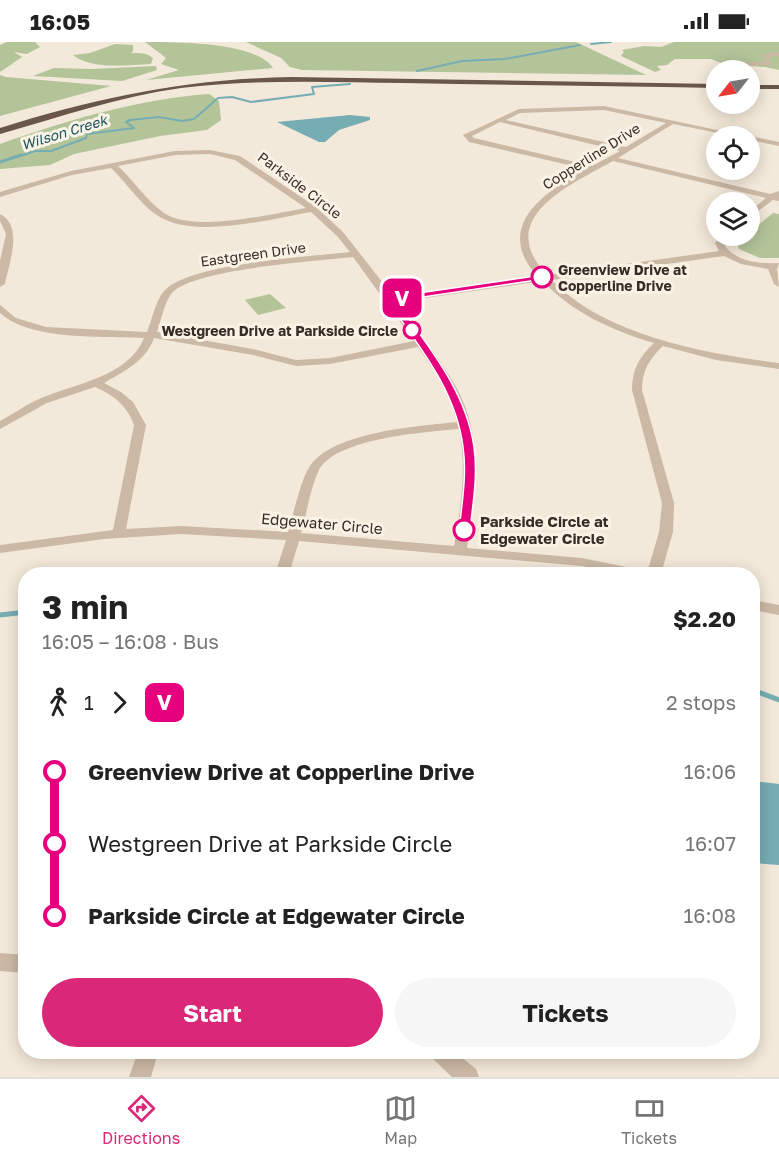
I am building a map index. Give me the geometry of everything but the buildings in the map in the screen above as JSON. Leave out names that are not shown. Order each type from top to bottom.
[{"type":"highway","points":[[0,125],[76,101],[133,89],[209,78],[257,75],[706,79]]},
{"type":"highway","points":[[0,131],[85,104],[178,86],[230,80],[706,79]]},
{"type":"highway","points":[[760,84],[779,85]]},
{"type":"street","points":[[760,64],[769,64],[766,55],[779,54]]},
{"type":"street","points":[[594,169],[467,136],[522,110],[604,108],[706,129]]},
{"type":"street","points":[[499,120],[627,150]]},
{"type":"street","name":"Copperline Drive","points":[[672,122],[542,202],[525,226],[525,251],[542,277],[561,295],[621,328],[661,342],[717,356],[779,366]]},
{"type":"street","points":[[760,140],[779,144]]},
{"type":"street","name":"Parkside Circle","points":[[0,195],[66,174],[175,153],[210,152],[229,155],[246,163],[313,209],[340,234],[391,300],[447,380],[464,425],[469,448],[470,482],[460,551]]},
{"type":"street","points":[[612,159],[777,196]]},
{"type":"street","points":[[113,165],[163,217],[180,222],[217,224],[313,209]]},
{"type":"street","points":[[760,208],[777,196]]},
{"type":"street","points":[[0,216],[8,226],[10,234],[0,284]]},
{"type":"street","points":[[721,246],[725,253]]},
{"type":"street","points":[[391,300],[725,253],[749,263],[776,267],[779,284]]},
{"type":"street","name":"Eastgreen Drive","points":[[1,423],[43,401],[95,383],[127,366],[147,344],[167,293],[180,282],[193,276],[212,272],[355,254]]},
{"type":"street","points":[[0,308],[13,320],[45,330],[190,339],[304,363],[330,361],[422,343]]},
{"type":"street","points":[[656,567],[666,532],[668,503],[637,390],[637,381],[642,362],[661,342]]},
{"type":"street","points":[[95,383],[127,402],[137,416],[140,425],[119,534]]},
{"type":"street","points":[[284,567],[314,468],[328,453],[364,441],[420,429],[464,425]]},
{"type":"street","name":"Edgewater Circle","points":[[0,549],[119,534],[181,530],[292,536],[582,562],[607,567]]},
{"type":"street","points":[[760,606],[779,610]]},
{"type":"street","points":[[0,962],[18,963]]},
{"type":"street","points":[[140,1077],[146,1059]]},
{"type":"street","points":[[448,1059],[468,1077]]},
{"type":"green space","points":[[7,42],[35,42],[40,47],[27,54],[14,52],[22,57],[0,72],[0,45]]},
{"type":"green space","points":[[145,42],[196,43],[234,48],[264,59],[273,68],[146,80],[179,70],[161,64],[166,58]]},
{"type":"green space","points":[[246,42],[576,42],[646,75],[302,70],[290,67],[281,58]]},
{"type":"green space","points":[[674,42],[779,42],[779,70],[760,67],[760,60],[675,59],[667,65],[657,66],[661,70],[655,72],[621,56],[624,52],[622,50],[644,46],[661,47]]},
{"type":"green space","points":[[115,44],[133,45],[131,53],[150,56],[153,58],[151,64],[100,65],[81,60],[73,55],[90,53]]},
{"type":"green space","points":[[156,66],[157,70],[122,81],[33,76],[54,68]]},
{"type":"green space","points":[[0,75],[6,77],[111,86],[0,116]]},
{"type":"green space","points":[[209,94],[219,101],[221,120],[207,130],[160,136],[74,154],[50,165],[0,169],[0,144],[11,140],[60,124],[133,105]]},
{"type":"green space","points":[[773,213],[779,214],[779,258],[760,258],[739,249],[738,246],[760,246],[760,224]]},
{"type":"green space","points":[[270,294],[286,308],[258,315],[245,300]]},
{"type":"water","points":[[350,115],[370,117],[370,120],[339,130],[325,142],[319,142],[277,122]]},
{"type":"water","points":[[760,782],[779,784],[779,865],[760,864]]},
{"type":"waterway","name":"Wilson Creek","points":[[591,44],[611,42]]},
{"type":"waterway","name":"Wilson Creek","points":[[417,71],[462,61],[505,59],[580,45]]},
{"type":"waterway","name":"Wilson Creek","points":[[17,157],[35,151],[51,151],[86,138],[87,134],[134,128],[126,122],[130,120],[159,117],[182,121],[194,119],[218,98],[232,97],[251,102],[314,94],[312,87],[350,84]]},
{"type":"waterway","name":"Wilson Creek","points":[[0,162],[21,155]]},
{"type":"waterway","points":[[0,615],[18,613]]},
{"type":"waterway","points":[[760,693],[779,700]]},
{"type":"bus line","name":"V","points":[[464,530],[470,482],[469,448],[464,425],[447,380],[391,300],[542,277]]},
{"type":"place","name":"Greenview Drive at Copperline Drive","points":[[542,277]]},
{"type":"place","name":"Westgreen Drive at Parkside Circle","points":[[412,330]]},
{"type":"place","name":"Parkside Circle at Edgewater Circle","points":[[464,530]]}]
